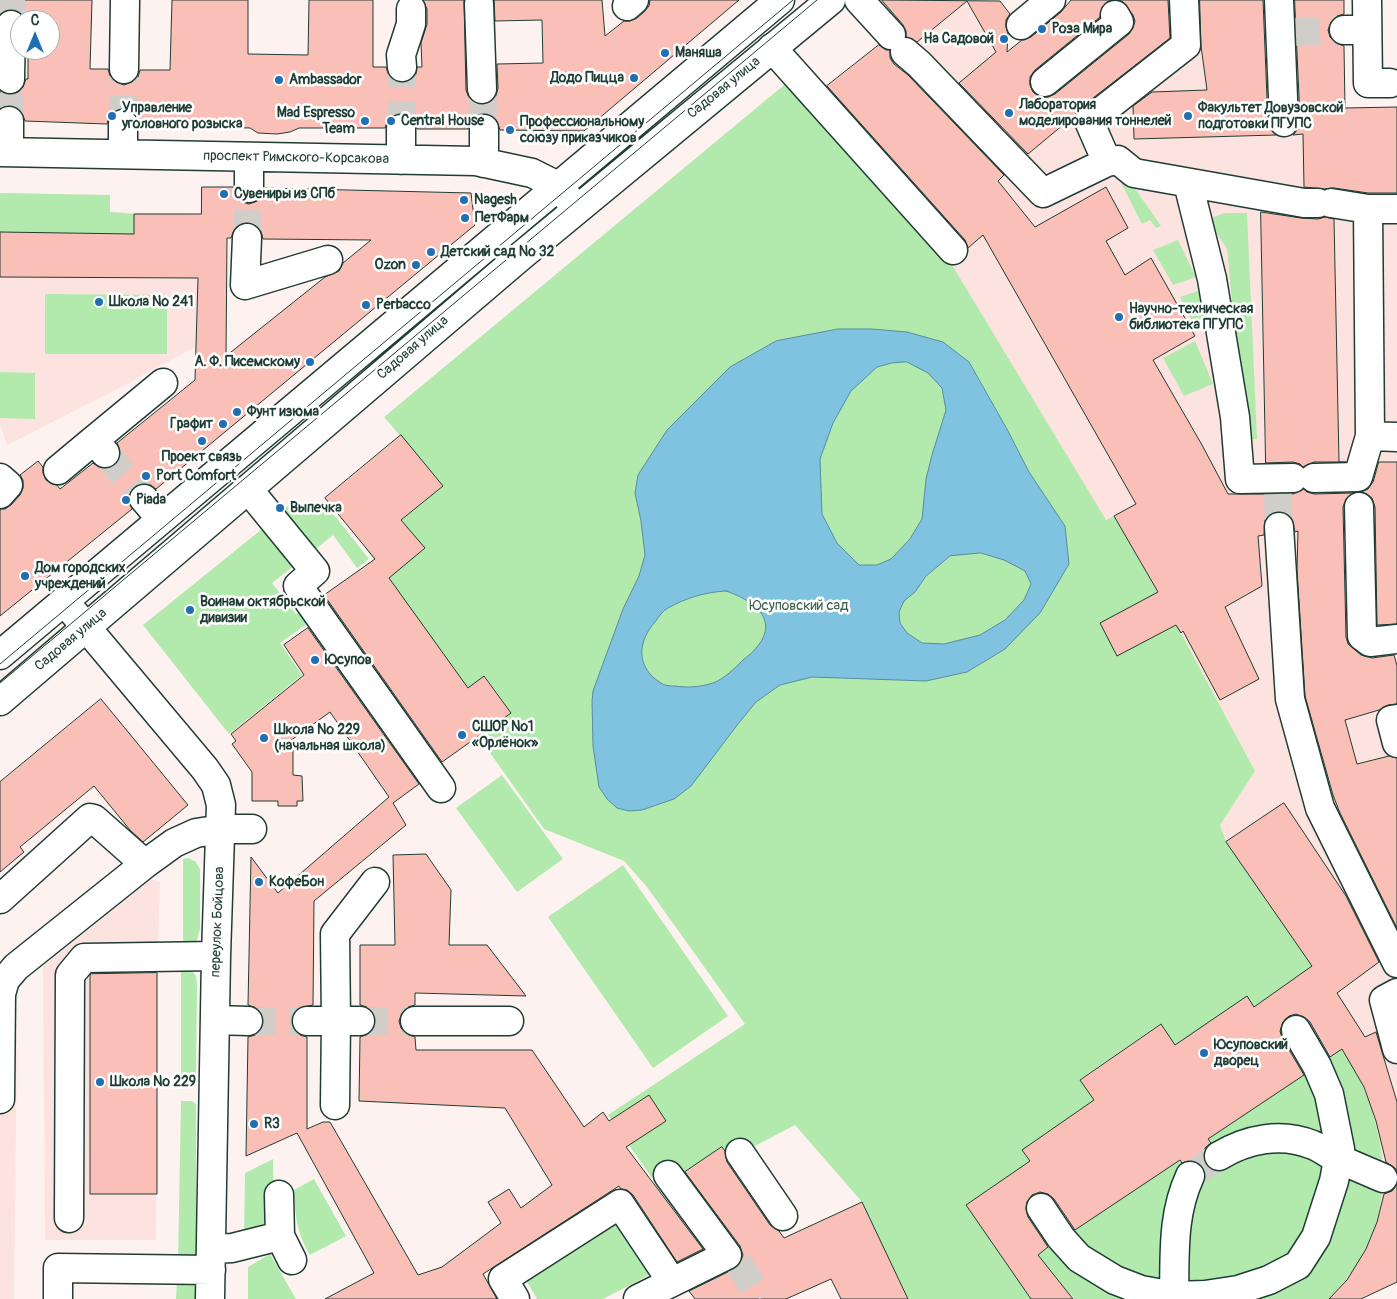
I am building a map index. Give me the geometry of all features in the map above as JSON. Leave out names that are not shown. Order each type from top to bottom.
[{"type":"main road","points":[[124,70],[125,0]]},
{"type":"main road","points":[[0,655],[780,0]]},
{"type":"main road","name":"Садовая улица","points":[[0,701],[577,209],[831,0]]},
{"type":"main road","points":[[859,0],[1043,193],[1107,162],[1118,160],[1134,173],[1188,183],[1304,203],[1324,203],[1368,209],[1397,209]]},
{"type":"main road","points":[[1021,25],[1051,0]]},
{"type":"main road","points":[[1107,162],[1089,121],[1186,45],[1184,0]]},
{"type":"main road","points":[[1279,0],[1286,32],[1284,122]]},
{"type":"main road","points":[[1367,0],[1356,30],[1368,83],[1390,83]]},
{"type":"main road","points":[[479,4],[482,89]]},
{"type":"main road","points":[[402,67],[401,54],[411,24],[411,9]]},
{"type":"main road","points":[[1044,82],[1119,22],[1115,15]]},
{"type":"main road","points":[[772,48],[953,250]]},
{"type":"main road","points":[[10,60],[10,80]]},
{"type":"main road","points":[[4,152],[9,121]]},
{"type":"main road","points":[[123,124],[123,154]]},
{"type":"main road","points":[[401,128],[401,160]]},
{"type":"main road","points":[[484,129],[484,163]]},
{"type":"main road","name":"проспект Римского-Корсакова","points":[[4,152],[476,161],[532,173],[558,186],[577,209]]},
{"type":"main road","points":[[248,188],[249,157]]},
{"type":"main road","points":[[1188,183],[1212,279],[1235,417],[1240,479],[1290,482],[1358,492]]},
{"type":"main road","points":[[1368,209],[1370,436],[1358,492],[1362,636],[1370,642],[1397,639]]},
{"type":"main road","points":[[247,238],[245,285],[328,260]]},
{"type":"main road","points":[[58,470],[99,447],[163,383]]},
{"type":"main road","points":[[1370,436],[1397,436]]},
{"type":"main road","points":[[0,478],[8,485],[0,494]]},
{"type":"main road","points":[[248,489],[315,571],[298,586],[441,788]]},
{"type":"main road","points":[[144,499],[161,519]]},
{"type":"main road","points":[[1279,527],[1290,699],[1320,808],[1397,963]]},
{"type":"main road","name":"переулок Бойцова","points":[[64,600],[205,769],[216,785],[221,805],[222,829],[216,956],[210,1299]]},
{"type":"main road","points":[[1397,719],[1392,720],[1397,743]]},
{"type":"main road","points":[[0,899],[90,818],[94,819],[145,864]]},
{"type":"main road","points":[[0,1099],[0,1028],[3,977],[174,843],[196,833],[222,829],[252,829]]},
{"type":"main road","points":[[335,1105],[348,1020],[335,934],[375,882]]},
{"type":"main road","points":[[69,1218],[70,975],[84,958],[216,956]]},
{"type":"main road","points":[[1397,992],[1384,1000],[1397,1049]]},
{"type":"main road","points":[[215,1020],[248,1020]]},
{"type":"main road","points":[[306,1020],[348,1020]]},
{"type":"main road","points":[[415,1020],[509,1021]]},
{"type":"main road","points":[[1041,1208],[1061,1238],[1079,1258],[1115,1280],[1140,1290],[1174,1296],[1205,1295],[1238,1290],[1254,1293],[1269,1280],[1298,1265],[1316,1237],[1334,1181],[1340,1149],[1329,1094],[1317,1066],[1296,1030]]},
{"type":"main road","points":[[1220,1156],[1245,1143],[1270,1138],[1292,1140],[1312,1144],[1339,1159],[1383,1178]]},
{"type":"main road","points":[[740,1153],[782,1216]]},
{"type":"main road","points":[[641,1298],[672,1282],[732,1258],[668,1175]]},
{"type":"main road","points":[[1174,1296],[1175,1228],[1184,1190],[1190,1176]]},
{"type":"main road","points":[[279,1195],[280,1236],[292,1260]]},
{"type":"main road","points":[[515,1299],[503,1279],[620,1204],[672,1282]]},
{"type":"main road","points":[[58,1299],[58,1268],[211,1260],[232,1248],[280,1236]]},
{"type":"shaded area","points":[[882,0],[966,0],[1019,93],[1034,80],[1043,90],[1141,11],[1146,20],[1171,0],[1229,0],[1244,136],[1273,135],[1293,130],[1397,129],[1397,1282],[1361,1299],[1031,1299],[966,1205],[1030,1161],[1022,1150],[1094,1100],[1080,1080],[1161,1024],[1175,1045],[1247,996],[1254,1007],[1226,842],[1219,825],[1255,771],[1181,633],[1115,516],[1106,520],[809,102],[899,28]]},
{"type":"shaded area","name":"Школа № 241","points":[[0,193],[110,195],[110,212],[201,214],[198,257],[197,346],[7,445],[0,425]]},
{"type":"shaded area","name":"Школа № 229","points":[[151,879],[160,882],[157,971],[156,1240],[45,1240],[43,966]]},
{"type":"shaded area","points":[[0,1038],[17,1038],[14,1299],[0,1299]]},
{"type":"green space","name":"Юсуповский сад","points":[[790,80],[952,265],[1106,520],[1114,516],[1181,633],[1255,771],[1220,825],[1226,842],[1312,966],[1254,1007],[1247,997],[1175,1045],[1160,1024],[1080,1079],[1094,1100],[1022,1150],[1030,1161],[966,1205],[1031,1299],[908,1299],[862,1202],[795,1125],[730,1159],[722,1147],[686,1171],[652,1178],[608,1115],[745,1024],[647,887],[624,861],[544,829],[478,736],[511,713],[485,676],[468,688],[366,549],[443,486],[384,417]]},
{"type":"green space","points":[[1120,167],[1161,226],[1156,228],[1150,220],[1142,224],[1114,169]]},
{"type":"green space","points":[[0,193],[110,195],[110,212],[134,214],[134,234],[0,232]]},
{"type":"green space","points":[[1225,213],[1247,213],[1257,439],[1245,440],[1227,249],[1212,226],[1213,217]]},
{"type":"green space","points":[[1178,240],[1196,277],[1173,285],[1153,250]]},
{"type":"green space","points":[[1198,291],[1210,315],[1193,323],[1180,297]]},
{"type":"green space","points":[[45,294],[167,295],[167,354],[45,354]]},
{"type":"green space","points":[[1195,341],[1213,384],[1184,396],[1163,358]]},
{"type":"green space","points":[[0,372],[35,373],[35,419],[0,418]]},
{"type":"green space","points":[[294,501],[305,515],[323,501],[369,559],[357,568],[333,535],[311,553],[278,514]]},
{"type":"green space","points":[[267,525],[299,562],[272,583],[296,614],[302,610],[311,621],[280,643],[302,675],[229,734],[143,625]]},
{"type":"green space","points":[[502,775],[563,859],[517,892],[456,808]]},
{"type":"green space","points":[[189,858],[196,862],[200,869],[200,929],[197,940],[183,948],[183,859]]},
{"type":"green space","points":[[623,865],[728,1016],[653,1068],[548,917]]},
{"type":"green space","points":[[181,970],[192,971],[196,976],[197,984],[196,1073],[192,1077],[181,1077]]},
{"type":"green space","points":[[1342,1049],[1357,1074],[1374,1119],[1383,1174],[1381,1200],[1375,1226],[1364,1251],[1349,1275],[1329,1299],[1075,1299],[1038,1255],[1180,1160],[1196,1184],[1225,1165],[1208,1139]]},
{"type":"green space","points":[[181,1101],[192,1101],[196,1104],[196,1260],[178,1261]]},
{"type":"green space","points":[[273,1159],[274,1214],[265,1223],[244,1234],[245,1173]]},
{"type":"green space","points":[[314,1179],[346,1236],[310,1255],[302,1239],[298,1224],[294,1190]]},
{"type":"green space","points":[[615,1222],[651,1274],[603,1299],[537,1299],[525,1278]]},
{"type":"green space","points":[[270,1254],[296,1299],[248,1299],[248,1267]]},
{"type":"green space","points":[[177,1279],[196,1279],[196,1299],[176,1299]]},
{"type":"water","points":[[838,329],[872,329],[907,332],[943,342],[969,362],[1029,472],[1065,526],[1069,564],[1040,613],[1005,649],[967,672],[926,681],[812,677],[780,685],[756,702],[691,786],[674,799],[642,810],[629,811],[617,808],[607,799],[599,787],[593,746],[592,701],[593,691],[623,609],[639,576],[645,555],[635,493],[638,475],[667,430],[730,367],[776,341]],"holes":[[[907,362],[928,373],[942,388],[946,410],[926,479],[922,519],[910,539],[891,559],[877,565],[859,565],[837,543],[822,514],[820,459],[833,423],[851,391],[877,367]],[[981,553],[1004,560],[1025,571],[1031,584],[1024,600],[1005,620],[980,635],[944,644],[922,643],[907,633],[900,623],[899,612],[904,601],[915,592],[926,576],[950,556]],[[726,591],[753,605],[760,611],[764,619],[766,627],[764,637],[752,652],[717,681],[694,687],[663,684],[653,677],[643,662],[642,646],[649,630],[662,612],[668,608],[696,596]]]},
{"type":"building","points":[[0,0],[92,0],[90,69],[108,69],[110,76],[116,82],[124,85],[138,77],[140,70],[170,70],[172,0],[248,0],[248,54],[308,55],[309,0],[373,0],[373,67],[386,67],[389,76],[403,83],[411,80],[416,74],[417,67],[422,67],[421,43],[427,24],[427,9],[423,0],[464,0],[466,90],[469,98],[475,103],[482,105],[491,102],[496,96],[498,88],[497,64],[543,63],[542,20],[495,21],[494,0],[602,0],[605,36],[624,21],[637,18],[649,6],[650,0],[739,0],[584,131],[500,130],[497,121],[491,115],[484,113],[476,116],[470,122],[468,129],[417,129],[415,122],[409,116],[401,113],[393,116],[387,122],[385,128],[299,128],[277,134],[258,133],[250,128],[139,125],[136,116],[130,110],[123,108],[115,111],[109,117],[107,124],[25,121],[22,113],[16,107],[9,105],[0,109],[0,90],[10,95],[18,92],[23,87],[26,79],[28,79],[28,60],[60,60],[60,10],[12,9],[4,11],[0,15]]},
{"type":"building","points":[[882,0],[1000,1],[1010,14],[1006,20],[1008,34],[1007,52],[1022,40],[1031,37],[1061,12],[1071,0],[1112,0],[1102,7],[1100,17],[1035,70],[1030,77],[1030,85],[1033,92],[1040,97],[1048,97],[1055,94],[1129,34],[1135,21],[1133,15],[1123,2],[1118,0],[1168,0],[1170,38],[1079,109],[1075,115],[1028,154],[959,83],[996,52],[967,1],[917,42],[906,37],[903,25]]},
{"type":"building","points":[[1200,0],[1263,0],[1268,123],[1276,135],[1134,139],[1133,106],[1152,92],[1207,90],[1201,46]]},
{"type":"building","points":[[1295,0],[1344,0],[1344,14],[1337,16],[1331,22],[1328,30],[1330,37],[1336,43],[1344,46],[1345,108],[1397,107],[1397,193],[1368,193],[1334,188],[1304,187],[1303,134],[1293,135],[1298,129],[1300,121]]},
{"type":"building","points":[[879,45],[886,50],[890,50],[890,58],[894,64],[908,75],[1004,175],[998,181],[1035,227],[1106,187],[1128,228],[1106,241],[1125,275],[1151,258],[1195,336],[1153,360],[1228,494],[1293,494],[1304,489],[1314,494],[1354,493],[1346,499],[1343,507],[1346,637],[1348,644],[1361,655],[1372,658],[1394,655],[1397,666],[1397,704],[1388,705],[1379,710],[1345,720],[1357,764],[1389,756],[1397,758],[1397,928],[1340,813],[1333,795],[1305,696],[1297,570],[1298,531],[1295,532],[1292,519],[1286,513],[1278,511],[1271,514],[1265,520],[1264,535],[1258,536],[1262,586],[1225,607],[1259,679],[1220,700],[1183,631],[1181,633],[1176,625],[1117,656],[1100,623],[1158,592],[1114,516],[1136,504],[983,235],[968,248],[965,240],[827,86]]},
{"type":"building","points":[[202,187],[233,187],[236,196],[242,202],[249,204],[257,201],[263,195],[265,188],[471,193],[475,225],[156,489],[149,484],[134,487],[129,494],[132,509],[0,616],[0,509],[5,509],[11,505],[20,495],[23,488],[23,480],[20,475],[38,461],[43,467],[46,480],[57,485],[60,489],[93,463],[100,468],[115,465],[120,458],[117,443],[195,380],[198,278],[0,277],[0,232],[134,234],[134,214],[201,214]],"holes":[[[247,222],[256,225],[261,231],[263,239],[371,240],[343,263],[339,271],[325,277],[226,356],[227,238],[231,238],[239,224]]]},
{"type":"building","points":[[1261,212],[1301,218],[1318,219],[1325,217],[1334,219],[1339,462],[1314,462],[1303,467],[1293,462],[1266,463]]},
{"type":"building","points":[[401,435],[443,486],[401,520],[425,548],[389,578],[468,688],[484,676],[511,713],[442,762],[324,595],[375,559],[325,498]]},
{"type":"building","points":[[1379,462],[1397,462],[1397,624],[1377,625],[1375,507],[1372,498],[1361,492],[1368,489],[1373,482]]},
{"type":"building","points":[[308,628],[419,784],[393,803],[406,825],[314,901],[313,1005],[299,1008],[293,1014],[291,1021],[294,1029],[300,1035],[307,1037],[307,1129],[323,1122],[330,1122],[418,1275],[442,1267],[501,1223],[488,1202],[509,1189],[521,1208],[552,1185],[505,1108],[359,1101],[360,1037],[368,1034],[374,1028],[376,1021],[373,1013],[367,1007],[360,1005],[360,945],[395,945],[393,855],[426,854],[451,890],[449,945],[487,945],[526,996],[415,993],[415,1005],[408,1007],[402,1013],[399,1021],[401,1028],[407,1034],[415,1037],[416,1050],[532,1050],[584,1127],[603,1112],[609,1121],[649,1095],[666,1121],[626,1147],[703,1249],[677,1262],[633,1195],[619,1186],[483,1274],[497,1299],[325,1299],[374,1273],[297,1133],[246,1156],[248,1037],[255,1035],[261,1030],[264,1021],[257,1008],[248,1005],[251,857],[278,893],[389,797],[330,712],[290,741],[293,744],[293,775],[302,776],[303,801],[297,801],[297,806],[278,806],[278,801],[252,801],[252,772],[232,744],[236,741],[231,734],[304,675],[284,645]]},
{"type":"building","points":[[101,699],[188,805],[143,842],[130,830],[94,786],[20,847],[24,852],[0,872],[0,782]]},
{"type":"building","name":"Юсуповский дворец","points":[[1284,803],[1346,896],[1379,962],[1337,993],[1365,1037],[1376,1032],[1397,1102],[1397,1172],[1395,1168],[1386,1162],[1376,1121],[1364,1087],[1342,1049],[1330,1057],[1310,1022],[1296,1014],[1289,1016],[1283,1022],[1280,1031],[1282,1038],[1304,1075],[1208,1139],[1211,1143],[1205,1148],[1203,1155],[1205,1163],[1210,1169],[1216,1171],[1205,1178],[1203,1167],[1196,1162],[1188,1161],[1182,1163],[1180,1160],[1075,1230],[1054,1199],[1048,1194],[1040,1192],[1032,1195],[1027,1202],[1028,1217],[1048,1247],[1038,1255],[1073,1299],[1031,1299],[966,1205],[1030,1161],[1022,1150],[1094,1100],[1080,1080],[1161,1024],[1175,1045],[1247,996],[1254,1007],[1312,966],[1226,842]]},
{"type":"building","points":[[157,973],[157,1194],[90,1194],[90,975]]},
{"type":"building","points":[[722,1147],[725,1151],[727,1162],[770,1225],[779,1231],[784,1238],[862,1202],[908,1299],[841,1299],[831,1279],[786,1299],[695,1299],[689,1291],[734,1269],[740,1263],[743,1255],[740,1246],[685,1172]]},
{"type":"building","points":[[1397,1185],[1397,1282],[1361,1299],[1329,1299],[1347,1280],[1366,1249],[1377,1222],[1384,1194],[1392,1191]]},
{"type":"tunnel","points":[[11,0],[11,10]]},
{"type":"tunnel","points":[[1292,32],[1344,30]]},
{"type":"tunnel","points":[[401,129],[402,67]]},
{"type":"tunnel","points":[[123,124],[124,69]]},
{"type":"tunnel","points":[[9,121],[10,79]]},
{"type":"tunnel","points":[[482,89],[484,129]]},
{"type":"tunnel","points":[[247,238],[249,188]]},
{"type":"tunnel","points":[[105,453],[144,499]]},
{"type":"tunnel","points":[[1278,494],[1279,527]]},
{"type":"tunnel","points":[[248,1021],[307,1021]]},
{"type":"tunnel","points":[[360,1021],[415,1021]]},
{"type":"tunnel","points":[[1190,1176],[1219,1156]]},
{"type":"tunnel","points":[[738,1262],[760,1299]]},
{"type":"tram line","points":[[0,664],[793,0]]},
{"type":"tram line","points":[[0,683],[817,0]]},
{"type":"place","name":"Роза Мира","points":[[1042,29]]},
{"type":"place","name":"На Садовой","points":[[1004,39]]},
{"type":"place","name":"Маняша","points":[[665,53]]},
{"type":"place","name":"Додо Пицца","points":[[634,78]]},
{"type":"place","name":"Ambassador","points":[[279,80]]},
{"type":"place","name":"Лаборатория моделирования тоннелей","points":[[1009,113]]},
{"type":"place","name":"Управление уголовного розыска","points":[[112,116]]},
{"type":"place","name":"Факультет Довузовской подготовки ПГУПС","points":[[1188,116]]},
{"type":"place","name":"Mad Espresso Team","points":[[365,121]]},
{"type":"place","name":"Central House","points":[[391,121]]},
{"type":"place","name":"Профессиональному союзу приказчиков","points":[[510,130]]},
{"type":"place","name":"Сувениры из СПб","points":[[224,194]]},
{"type":"place","name":"Nagesh","points":[[464,200]]},
{"type":"place","name":"ПетФарм","points":[[465,218]]},
{"type":"place","name":"Детский сад № 32","points":[[431,252]]},
{"type":"place","name":"Ozon","points":[[416,265]]},
{"type":"place","name":"Школа № 241","points":[[99,302]]},
{"type":"place","name":"Perbacco","points":[[366,305]]},
{"type":"place","name":"Научно-техническая библиотека ПГУПС","points":[[1119,317]]},
{"type":"place","name":"А. Ф. Писемскому","points":[[310,362]]},
{"type":"place","name":"Фунт изюма","points":[[237,412]]},
{"type":"place","name":"Графит","points":[[223,424]]},
{"type":"place","name":"Проект связь","points":[[202,441]]},
{"type":"place","name":"Port Comfort","points":[[146,476]]},
{"type":"place","name":"Piada","points":[[126,500]]},
{"type":"place","name":"Выпечка","points":[[280,508]]},
{"type":"place","name":"Дом городских учреждений","points":[[25,576]]},
{"type":"place","name":"Воинам октябрьской дивизии","points":[[190,610]]},
{"type":"place","name":"Юсупов","points":[[315,660]]},
{"type":"place","name":"СШОР №1 «Орлёнок»","points":[[462,735]]},
{"type":"place","name":"Школа № 229 (начальная школа)","points":[[264,738]]},
{"type":"place","name":"КофеБон","points":[[259,882]]},
{"type":"place","name":"Юсуповский дворец","points":[[1204,1053]]},
{"type":"place","name":"Школа № 229","points":[[100,1082]]},
{"type":"place","name":"R3","points":[[254,1124]]}]
